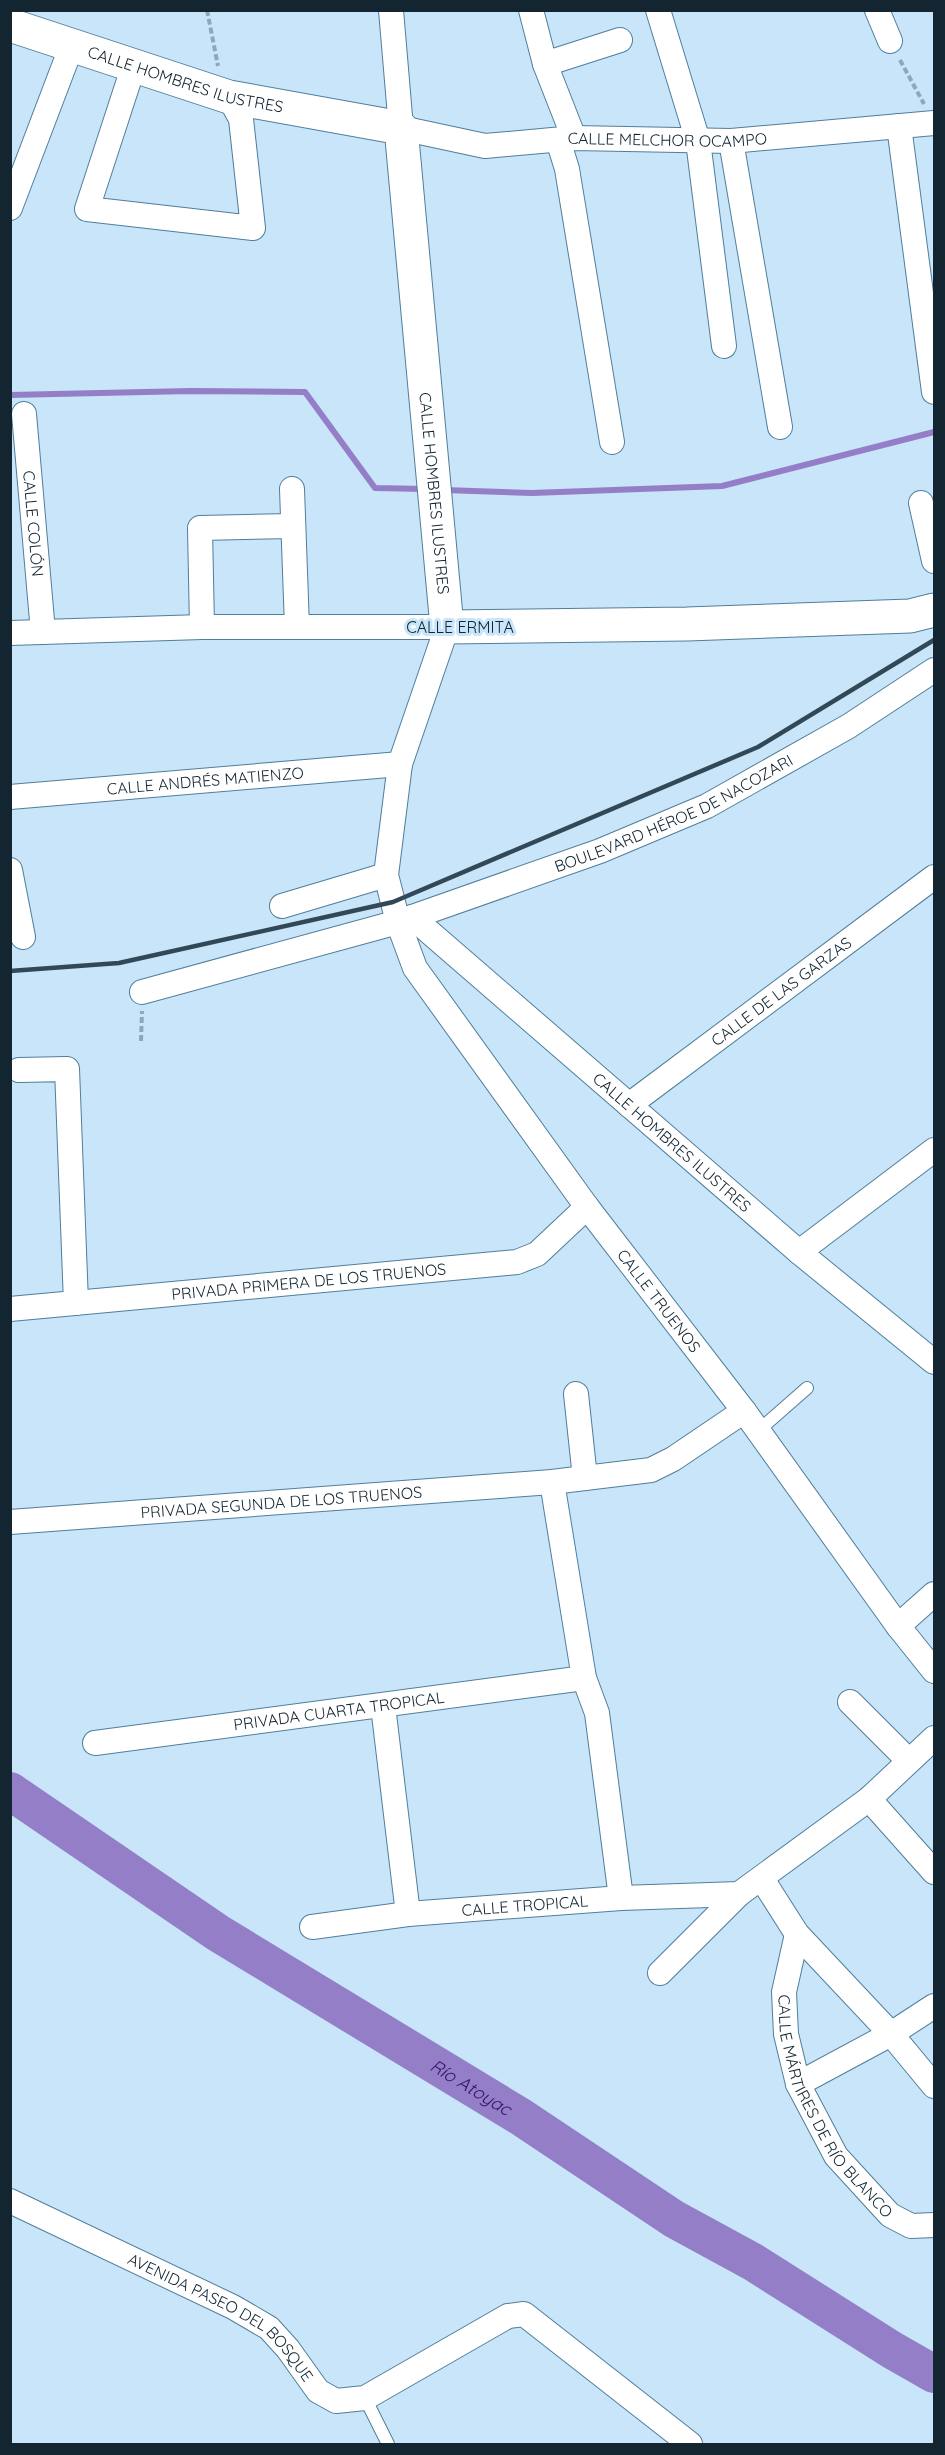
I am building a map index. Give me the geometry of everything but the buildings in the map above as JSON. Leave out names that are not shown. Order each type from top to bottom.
[{"type":"street","name":"CALLE HOMBRES ILUSTRES","points":[[391,10],[447,627],[400,764],[386,875],[405,920],[629,1105],[799,1252],[934,1362]]},
{"type":"street","points":[[531,10],[566,139],[567,169],[612,442]]},
{"type":"street","points":[[658,10],[699,141],[724,346]]},
{"type":"street","points":[[877,10],[890,41]]},
{"type":"street","name":"CALLE HOMBRES ILUSTRES","points":[[10,25],[134,65],[400,128]]},
{"type":"street","points":[[545,64],[620,40]]},
{"type":"street","points":[[10,208],[72,45]]},
{"type":"street","points":[[134,65],[87,209],[253,228],[241,118],[224,87]]},
{"type":"street","name":"CALLE MELCHOR OCAMPO","points":[[400,128],[485,146],[566,139],[731,141],[934,123]]},
{"type":"street","points":[[898,126],[934,392]]},
{"type":"street","points":[[731,141],[780,427]]},
{"type":"street","name":"CALLE COLÓN","points":[[24,414],[43,632]]},
{"type":"street","points":[[292,489],[297,627]]},
{"type":"street","points":[[921,503],[934,561]]},
{"type":"street","points":[[202,627],[200,528],[292,526]]},
{"type":"street","name":"CALLE ERMITA","points":[[10,633],[202,627],[687,624],[929,617]]},
{"type":"street","name":"BOULEVARD HÉROE DE NACOZARI","points":[[142,992],[405,920],[600,851],[707,806],[849,726],[934,670]]},
{"type":"street","name":"CALLE ANDRÉS MATIENZO","points":[[10,797],[400,764]]},
{"type":"street","points":[[10,870],[23,937]]},
{"type":"street","points":[[282,906],[386,875]]},
{"type":"street","name":"CALLE DE LAS GARZAS","points":[[629,1105],[934,877]]},
{"type":"street","name":"CALLE TRUENOS","points":[[405,920],[416,968],[587,1207],[744,1411],[898,1626],[934,1671]]},
{"type":"street","points":[[19,1070],[67,1070],[76,1303]]},
{"type":"street","points":[[799,1252],[934,1150]]},
{"type":"street","name":"PRIVADA PRIMERA DE LOS TRUENOS","points":[[10,1309],[517,1262],[537,1254],[587,1207]]},
{"type":"street","points":[[576,1394],[585,1478]]},
{"type":"street","name":"PRIVADA SEGUNDA DE LOS TRUENOS","points":[[10,1522],[552,1482],[651,1470],[673,1460],[744,1411]]},
{"type":"street","points":[[552,1482],[584,1678],[597,1713],[621,1898]]},
{"type":"street","points":[[898,1626],[934,1594]]},
{"type":"street","name":"PRIVADA CUARTA TROPICAL","points":[[95,1743],[584,1678]]},
{"type":"street","points":[[850,1702],[909,1761]]},
{"type":"street","points":[[383,1706],[408,1914]]},
{"type":"street","points":[[660,1972],[739,1894],[869,1799],[934,1738]]},
{"type":"street","points":[[869,1799],[934,1872]]},
{"type":"street","points":[[762,1879],[797,1934],[891,2034],[934,2086]]},
{"type":"street","name":"CALLE TROPICAL","points":[[312,1927],[408,1914],[621,1898],[739,1894]]},
{"type":"street","name":"CALLE MÁRTIRES DE RÍO BLANCO","points":[[797,1934],[784,1992],[786,2034],[798,2084],[836,2156],[890,2215],[923,2226]]},
{"type":"street","points":[[798,2084],[891,2034],[934,2006]]},
{"type":"street","name":"AVENIDA PASEO DEL BOSQUE","points":[[10,2201],[233,2307],[269,2328],[288,2349],[318,2391],[336,2401],[365,2398],[508,2316],[524,2314],[690,2445]]},
{"type":"lane","points":[[758,1431],[807,1388]]},
{"type":"lane","points":[[365,2398],[388,2445]]},
{"type":"path","points":[[207,10],[224,87]]},
{"type":"path","points":[[890,41],[934,123]]},
{"type":"path","points":[[141,1041],[142,992]]},
{"type":"waterway","points":[[10,395],[190,391],[305,392],[375,488],[425,489]]},
{"type":"waterway","points":[[444,490],[532,493],[722,486],[934,432]]},
{"type":"waterway","name":"Río Atoyac","points":[[10,1791],[218,1933],[521,2117],[674,2219],[753,2262],[934,2374]]},
{"type":"railway","points":[[10,971],[119,963],[393,902],[758,747],[934,640]]}]
